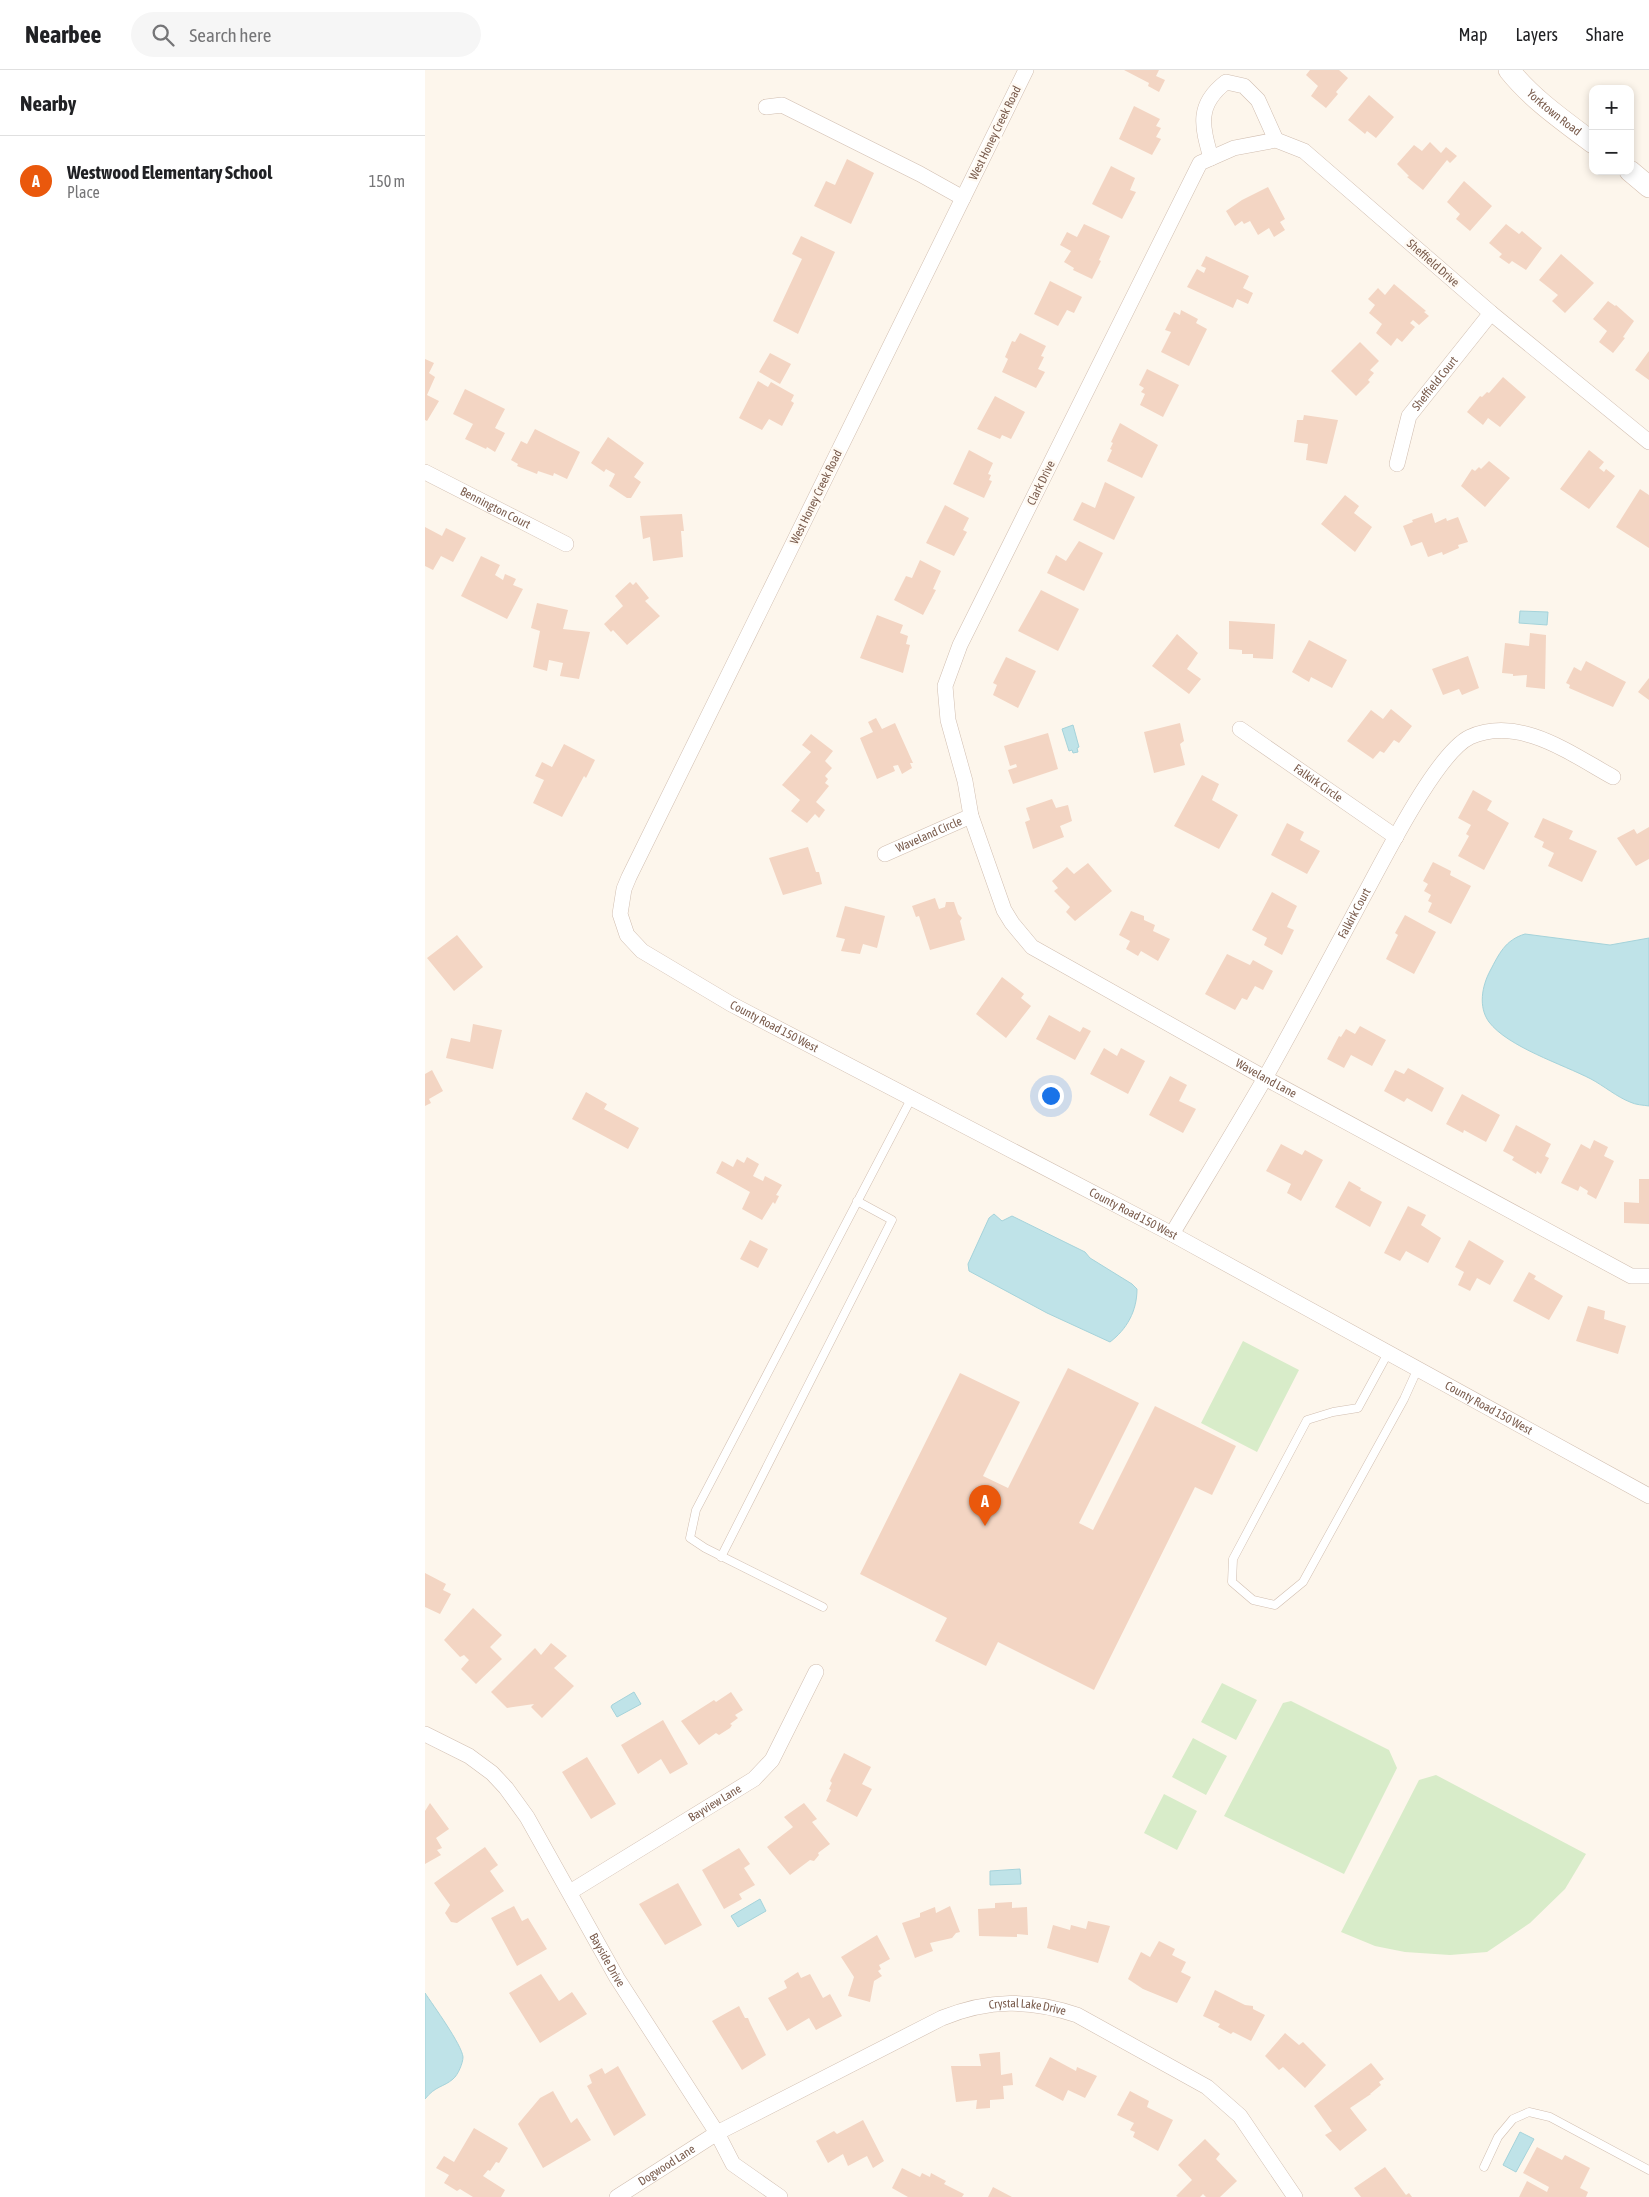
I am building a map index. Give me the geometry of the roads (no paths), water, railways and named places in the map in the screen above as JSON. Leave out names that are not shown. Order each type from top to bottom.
[{"type":"street","name":"West Honey Creek Road","points":[[623,927],[620,914],[621,902],[629,877],[1026,70]]},
{"type":"street","name":"Yorktown Road","points":[[1509,73],[1589,140]]},
{"type":"street","points":[[1226,82],[1245,86],[1257,100],[1276,140],[1234,148],[1206,161],[1203,130],[1205,111],[1212,94],[1226,82]]},
{"type":"street","points":[[766,107],[782,105],[920,174],[963,198]]},
{"type":"street","name":"Sheffield Drive","points":[[1276,140],[1304,151],[1327,169],[1491,313],[1649,442]]},
{"type":"street","name":"Clark Drive","points":[[971,816],[963,776],[948,720],[945,686],[949,672],[965,636],[1206,161]]},
{"type":"street","points":[[1634,174],[1649,187]]},
{"type":"street","name":"Sheffield Court","points":[[1397,464],[1409,416],[1491,313]]},
{"type":"street","name":"Bennington Court","points":[[425,472],[566,544]]},
{"type":"street","name":"Falkirk Circle","points":[[1240,729],[1396,837]]},
{"type":"street","name":"Falkirk Court","points":[[1172,1234],[1265,1078],[1396,837],[1434,774],[1448,756],[1468,738],[1501,730],[1536,736],[1613,777]]},
{"type":"street","name":"Waveland Circle","points":[[885,854],[971,816]]},
{"type":"street","name":"Waveland Lane","points":[[971,816],[1004,910],[1032,947],[1265,1078],[1631,1276],[1649,1276]]},
{"type":"street","name":"County Road 150 West","points":[[623,927],[627,935],[642,951],[731,1004],[1172,1234],[1649,1496]]},
{"type":"street","name":"Bayview Lane","points":[[570,1892],[754,1779],[772,1760],[815,1672]]},
{"type":"street","name":"Bayside Drive","points":[[425,1734],[469,1756],[501,1783],[527,1817],[617,1978],[717,2134],[733,2164],[780,2197]]},
{"type":"street","name":"Crystal Lake Drive","points":[[717,2134],[957,2012],[994,2004],[1033,2004],[1077,2015],[1207,2087],[1240,2116],[1295,2197]]},
{"type":"street","name":"Dogwood Lane","points":[[617,2197],[717,2134]]},
{"type":"lane","points":[[823,1607],[721,1557],[690,1538],[696,1510],[911,1099]]},
{"type":"lane","points":[[721,1557],[893,1220],[857,1201]]},
{"type":"lane","points":[[1388,1353],[1358,1408],[1333,1412],[1307,1420],[1233,1559],[1232,1582],[1253,1600],[1275,1605],[1303,1582],[1404,1399],[1419,1368]]},
{"type":"lane","points":[[1484,2167],[1498,2137],[1513,2119],[1529,2112],[1551,2117],[1649,2170]]},
{"type":"water","points":[[1520,611],[1548,612],[1547,625],[1519,623]]},
{"type":"water","points":[[1073,725],[1079,747],[1077,748],[1078,752],[1073,753],[1072,750],[1069,751],[1062,729]]},
{"type":"water","points":[[1525,934],[1610,945],[1649,938],[1649,1106],[1625,1100],[1591,1079],[1522,1047],[1498,1031],[1489,1022],[1482,1003],[1487,977],[1503,948],[1512,940]]},
{"type":"water","points":[[994,1214],[1002,1221],[1012,1216],[1085,1252],[1090,1258],[1137,1289],[1137,1297],[1130,1319],[1116,1337],[1110,1342],[1047,1313],[969,1271],[968,1264],[989,1218]]},
{"type":"water","points":[[634,1692],[641,1704],[617,1717],[611,1707],[612,1705]]},
{"type":"water","points":[[1020,1869],[1021,1884],[990,1885],[990,1871]]},
{"type":"water","points":[[760,1899],[766,1911],[738,1927],[731,1916]]},
{"type":"water","points":[[425,1993],[453,2035],[463,2057],[460,2069],[455,2077],[432,2092],[425,2099]]},
{"type":"water","points":[[1520,2132],[1534,2139],[1516,2172],[1503,2165]]},
{"type":"place","name":"Westwood Elementary School","points":[[985,1526]]}]
